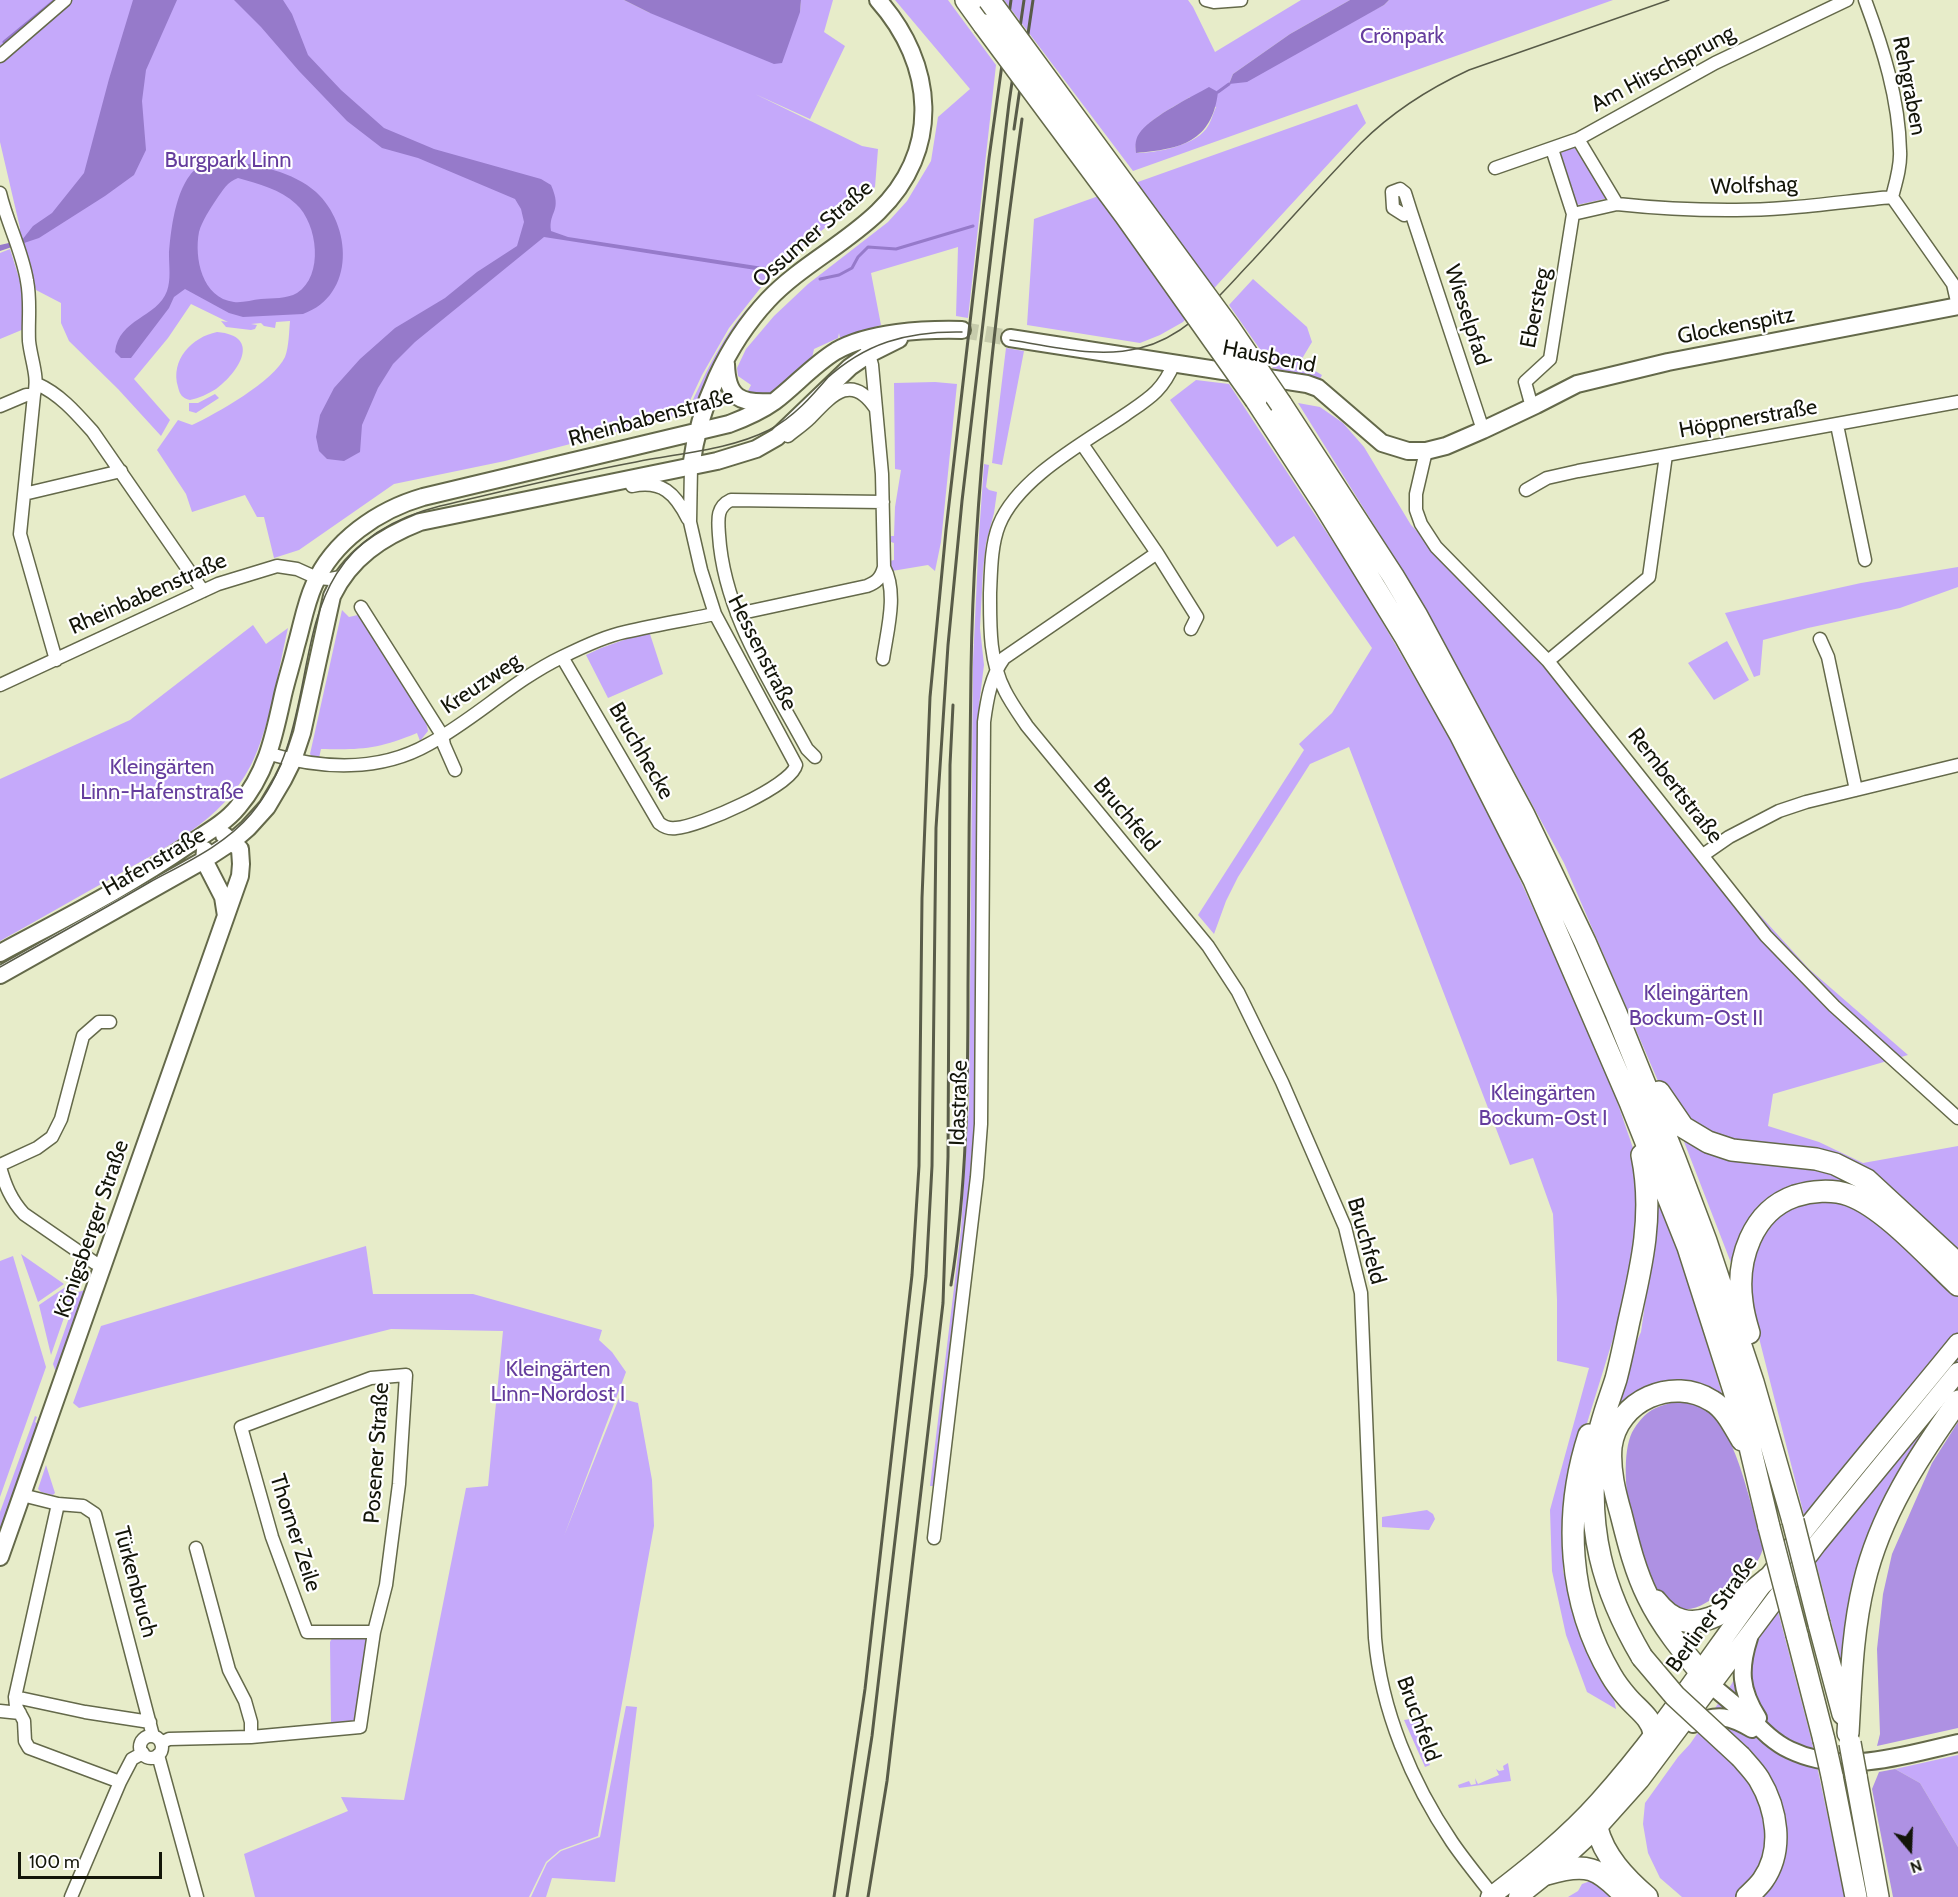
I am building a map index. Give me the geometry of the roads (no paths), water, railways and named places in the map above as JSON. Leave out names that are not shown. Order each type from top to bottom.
[{"type":"highway","points":[[966,0],[1132,224],[1256,400],[1406,638],[1460,734],[1534,880],[1630,1102],[1688,1247],[1717,1332],[1744,1422],[1824,1740],[1857,1897]]},
{"type":"highway","points":[[989,0],[1228,326],[1281,404],[1417,616],[1524,815],[1616,1013],[1691,1200],[1753,1382],[1793,1521],[1849,1738],[1878,1897]]},
{"type":"highway","points":[[1616,1013],[1638,1044],[1659,1092],[1683,1127],[1708,1142],[1732,1150],[1816,1159],[1835,1164],[1854,1173],[1867,1180],[1957,1262]]},
{"type":"highway","points":[[1630,1102],[1646,1174],[1647,1223],[1641,1273],[1620,1362],[1596,1447],[1593,1502],[1596,1538],[1603,1572],[1623,1625],[1642,1657],[1675,1696],[1741,1757],[1758,1778],[1768,1798],[1777,1837],[1773,1861],[1763,1881],[1747,1897]]},
{"type":"highway","points":[[1753,1382],[1749,1333],[1742,1301],[1743,1260],[1750,1236],[1766,1213],[1786,1200],[1805,1193],[1828,1191],[1848,1194],[1868,1204],[1958,1285]]},
{"type":"highway","points":[[1629,1322],[1608,1374],[1581,1458],[1574,1496],[1573,1557],[1578,1591],[1599,1653],[1612,1677],[1627,1697],[1664,1735]]},
{"type":"highway","points":[[1705,1678],[1675,1642],[1660,1618],[1647,1596],[1635,1565],[1611,1472],[1611,1446],[1619,1423],[1631,1407],[1651,1395],[1672,1390],[1692,1393],[1713,1401],[1727,1416],[1743,1442],[1769,1527]]},
{"type":"highway","points":[[1849,1738],[1853,1653],[1858,1611],[1873,1552],[1887,1517],[1905,1482],[1926,1446],[1958,1401]]},
{"type":"highway","points":[[1635,1565],[1666,1613],[1687,1622],[1705,1620],[1723,1613],[1767,1579]]},
{"type":"highway","points":[[1597,1828],[1601,1843],[1610,1858],[1635,1887],[1647,1897]]},
{"type":"highway","points":[[1547,1874],[1582,1867],[1609,1879],[1626,1897]]},
{"type":"main road","name":"Ossumer Straße","points":[[693,449],[726,359],[747,325],[776,292],[879,211],[897,190],[914,156],[923,116],[920,75],[915,56],[902,31],[878,0]]},
{"type":"main road","name":"Glockenspitz","points":[[1529,404],[1576,384],[1668,362],[1958,306]]},
{"type":"main road","name":"Rheinbabenstraße","points":[[341,577],[368,550],[404,528],[420,522],[599,484],[693,449],[773,402],[835,352],[929,331],[962,330]]},
{"type":"main road","name":"Hausbend","points":[[1010,338],[1280,379],[1318,388],[1382,443],[1408,451],[1426,451],[1446,446],[1483,430],[1529,404]]},
{"type":"main road","name":"Rheinbabenstraße","points":[[317,578],[338,549],[365,525],[412,500],[693,449],[739,455],[759,447],[777,436],[850,367],[867,346]]},
{"type":"main road","points":[[726,359],[726,381],[732,392],[741,400],[773,402]]},
{"type":"main road","name":"Hafenstraße","points":[[0,975],[233,842],[267,807],[293,760],[302,733],[332,596],[341,577]]},
{"type":"main road","name":"Hafenstraße","points":[[0,953],[166,861],[213,830],[238,808],[257,780],[270,754],[304,616],[317,578]]},
{"type":"main road","points":[[226,916],[223,897],[204,860],[208,840],[213,830],[233,842]]},
{"type":"main road","name":"Königsberger Straße","points":[[0,1557],[240,876],[242,864],[240,849],[233,842]]},
{"type":"main road","name":"Berliner Straße","points":[[1518,1897],[1597,1828],[1640,1780],[1664,1735],[1705,1678],[1767,1579],[1958,1343]]},
{"type":"main road","name":"Berliner Straße","points":[[1705,1678],[1752,1629],[1824,1535],[1958,1372]]},
{"type":"main road","points":[[1752,1629],[1743,1657],[1743,1687],[1748,1702],[1770,1737]]},
{"type":"main road","points":[[1705,1678],[1770,1737],[1790,1750],[1833,1762],[1875,1761],[1958,1743]]},
{"type":"main road","points":[[1664,1735],[1715,1716],[1729,1717],[1770,1737]]},
{"type":"main road","name":"Berliner Straße","points":[[1492,1896],[1531,1865],[1664,1735]]},
{"type":"street","points":[[0,56],[65,0]]},
{"type":"street","points":[[1206,0],[1241,0]]},
{"type":"street","name":"Am Hirschsprung","points":[[1495,168],[1578,139],[1715,63],[1848,0]]},
{"type":"street","name":"Rehgraben","points":[[1865,0],[1879,36],[1893,89],[1900,151],[1898,174],[1892,197]]},
{"type":"street","points":[[1578,139],[1617,204]]},
{"type":"street","points":[[1552,149],[1573,214]]},
{"type":"street","points":[[0,193],[21,254],[28,287],[29,342],[35,389],[20,534],[56,660]]},
{"type":"street","points":[[1892,197],[1953,284],[1958,306]]},
{"type":"street","name":"Wolfshag","points":[[1573,214],[1617,204],[1656,208],[1729,210],[1892,197]]},
{"type":"street","name":"Wieselpfad","points":[[1411,212],[1483,430]]},
{"type":"street","name":"Ebersteg","points":[[1529,404],[1525,382],[1550,359],[1573,214]]},
{"type":"street","points":[[737,614],[867,586],[876,582],[881,576],[884,567],[883,502],[877,410],[867,346]]},
{"type":"street","points":[[693,449],[763,418],[783,405],[796,393],[819,363]]},
{"type":"street","name":"Bruchfeld","points":[[1174,363],[1167,380],[1150,398],[1045,470],[1022,490],[1005,513],[994,545],[990,590],[991,638],[996,669],[1004,690],[1027,726],[1208,946],[1230,978],[1274,1064],[1345,1227],[1361,1293],[1375,1638],[1385,1697],[1402,1746],[1425,1796],[1452,1842],[1492,1896]]},
{"type":"street","points":[[0,406],[35,389],[49,389],[77,414],[121,471],[202,591]]},
{"type":"street","points":[[759,447],[781,442],[834,394],[844,389],[860,391],[870,399],[877,410]]},
{"type":"street","name":"Höppnerstraße","points":[[1526,490],[1552,477],[1958,402]]},
{"type":"street","name":"Höppnerstraße","points":[[1837,425],[1864,560]]},
{"type":"street","points":[[1082,444],[1157,553],[1197,617],[1191,629]]},
{"type":"street","name":"Rheinbabenstraße","points":[[501,505],[531,492],[680,462],[693,449]]},
{"type":"street","name":"Hessenstraße","points":[[693,449],[690,522],[701,570],[715,614],[796,765]]},
{"type":"street","name":"Rembertstraße","points":[[1426,451],[1416,494],[1416,510],[1421,524],[1436,547],[1548,661],[1767,936],[1834,1006],[1958,1118]]},
{"type":"street","name":"Höppnerstraße","points":[[1548,661],[1649,577],[1666,455]]},
{"type":"street","points":[[24,494],[121,471]]},
{"type":"street","name":"Hessenstraße","points":[[599,484],[611,489],[646,483],[666,489],[676,499],[690,522]]},
{"type":"street","points":[[815,757],[807,749],[737,614],[723,566],[718,520],[720,510],[723,504],[731,500],[883,502]]},
{"type":"street","points":[[996,669],[1004,658],[1157,553]]},
{"type":"street","name":"Rheinbabenstraße","points":[[0,685],[218,584],[277,566],[297,569],[317,578],[341,577]]},
{"type":"street","points":[[883,659],[890,605],[889,576],[884,567]]},
{"type":"street","points":[[361,607],[442,735],[455,770]]},
{"type":"street","name":"Kreuzweg","points":[[270,754],[328,765],[358,766],[392,759],[420,749],[561,657],[624,632],[715,614]]},
{"type":"street","points":[[1820,639],[1828,657],[1856,790]]},
{"type":"street","name":"Bruchhecke","points":[[561,657],[659,823],[665,827],[675,829],[687,826],[733,809],[786,780],[795,770],[796,765]]},
{"type":"street","name":"Idastraße","points":[[933,1538],[977,1177],[981,1124],[984,722],[986,705],[996,669]]},
{"type":"street","points":[[1703,855],[1730,837],[1779,811],[1806,802],[1958,765]]},
{"type":"street","points":[[103,1265],[94,1263],[24,1214],[14,1203],[0,1166],[37,1148],[52,1137],[62,1119],[83,1036],[99,1022],[110,1022]]},
{"type":"street","name":"Posener Straße","points":[[241,1427],[357,1382],[371,1378],[406,1375],[398,1494],[386,1585],[374,1632]]},
{"type":"street","name":"Thorner Zeile","points":[[241,1427],[272,1537],[307,1632],[374,1632]]},
{"type":"street","name":"Türkenbruch","points":[[22,1496],[58,1504],[83,1506],[95,1514],[197,1897]]},
{"type":"street","points":[[58,1504],[15,1697],[16,1706],[24,1721],[25,1742],[29,1748],[120,1782]]},
{"type":"street","points":[[196,1548],[229,1670],[245,1701],[251,1722],[251,1737]]},
{"type":"street","points":[[142,1753],[151,1758],[157,1745],[169,1739],[251,1737],[360,1727],[374,1632]]},
{"type":"street","points":[[15,1697],[85,1712],[150,1722]]},
{"type":"street","points":[[0,1711],[20,1713]]},
{"type":"street","points":[[142,1753],[141,1743],[146,1738],[157,1745]]},
{"type":"street","points":[[71,1897],[120,1782],[132,1759],[142,1753]]},
{"type":"waterway","points":[[4,42],[55,0]]},
{"type":"waterway","points":[[1218,92],[1229,84]]},
{"type":"waterway","points":[[820,279],[839,275],[852,268],[858,257],[868,247],[896,249],[973,226]]},
{"type":"tunnel","points":[[962,330],[1010,338]]},
{"type":"tram line","points":[[1010,340],[1091,352],[1108,352],[1140,348],[1174,334],[1216,300],[1361,143],[1412,102],[1469,70],[1669,0]]},
{"type":"tram line","points":[[825,380],[856,357],[888,342],[923,334],[962,332]]},
{"type":"tram line","points":[[0,967],[204,852],[229,835],[251,814],[277,772],[293,727],[312,637],[325,595],[348,558],[384,528],[440,506],[587,472],[721,447],[754,437],[778,425],[795,412],[830,375]]},
{"type":"railway","points":[[834,1897],[865,1689],[912,1275],[919,1166],[922,898],[930,697],[946,530],[989,158],[1011,0]]},
{"type":"railway","points":[[847,1897],[872,1736],[926,1276],[932,1166],[936,828],[948,645],[962,501],[1009,103],[1024,0]]},
{"type":"railway","points":[[1014,129],[1033,0]]},
{"type":"railway","points":[[951,1285],[960,1211],[967,1099],[971,669],[977,531],[988,393],[1022,119]]},
{"type":"railway","points":[[868,1897],[887,1781],[943,1303],[948,1157],[950,765],[953,705]]},
{"type":"park label","name":"Crönpark","points":[[1402,37]]},
{"type":"park label","name":"Burgpark Linn","points":[[228,161]]},
{"type":"park label","name":"Kleingärten Linn-Hafenstraße","points":[[162,780]]},
{"type":"park label","name":"Kleingärten Bockum-Ost II","points":[[1696,1006]]},
{"type":"park label","name":"Kleingärten Bockum-Ost I","points":[[1543,1106]]},
{"type":"park label","name":"Kleingärten Linn-Nordost I","points":[[558,1382]]}]
